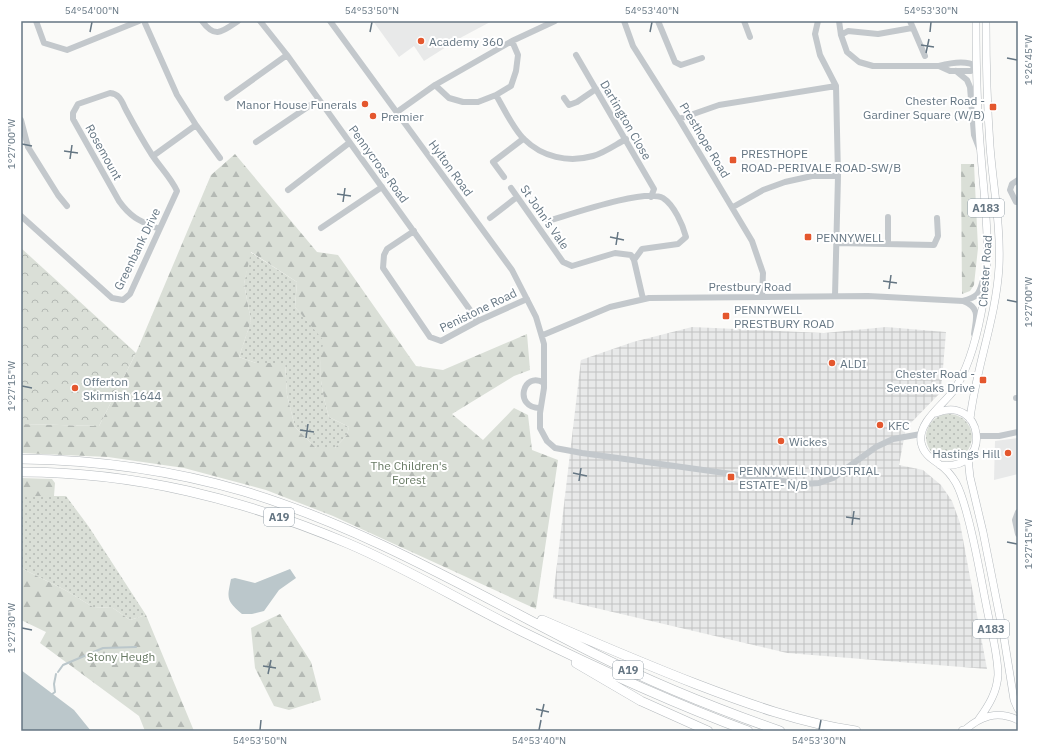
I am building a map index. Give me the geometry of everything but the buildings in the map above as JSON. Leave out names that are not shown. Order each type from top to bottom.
[{"type":"highway","name":"A19","points":[[21,459],[78,461],[139,468],[182,476],[243,491],[276,502],[351,532],[413,561],[596,655],[641,676],[691,698],[780,731]]},
{"type":"highway","name":"A19","points":[[21,472],[80,474],[142,481],[208,495],[272,514],[348,544],[407,571],[518,629],[634,685],[697,712],[748,731]]},
{"type":"highway","points":[[481,595],[650,666],[748,704],[830,727],[856,731]]},
{"type":"highway","points":[[518,629],[641,701],[708,731]]},
{"type":"main road","name":"Chester Road","points":[[921,434],[922,428],[928,418],[934,414],[954,390],[966,366],[973,348],[982,312],[987,268],[988,232],[981,156],[976,66],[976,21]]},
{"type":"main road","name":"Chester Road","points":[[977,436],[976,427],[970,419],[973,392],[995,303],[999,267],[999,232],[990,146],[986,66],[986,21]]},
{"type":"main road","points":[[976,66],[986,66]]},
{"type":"main road","points":[[934,414],[943,410],[957,410],[964,413],[970,419]]},
{"type":"main road","name":"A183","points":[[921,434],[923,449],[930,458],[940,464],[956,484],[973,536],[998,664],[998,676],[995,692],[988,707],[979,719]]},
{"type":"main road","points":[[940,464],[950,466],[959,464],[968,458],[976,446],[977,436]]},
{"type":"main road","name":"A183","points":[[968,458],[970,477],[983,532],[1004,638],[1014,700],[1018,709]]},
{"type":"main road","points":[[964,731],[979,719],[994,715],[1005,715],[1018,720]]},
{"type":"street","points":[[36,21],[44,43],[67,50],[139,21]]},
{"type":"street","points":[[144,21],[177,95],[196,125],[220,158]]},
{"type":"street","points":[[202,21],[209,30],[218,32],[238,21]]},
{"type":"street","name":"Pennycross Road","points":[[260,21],[287,55],[478,321]]},
{"type":"street","name":"Hylton Road","points":[[330,21],[512,270],[543,335]]},
{"type":"street","points":[[397,112],[435,86],[512,41],[555,21]]},
{"type":"street","name":"Presthope Road","points":[[624,21],[633,46],[679,119],[752,241],[763,272],[762,297]]},
{"type":"street","points":[[658,21],[675,62],[681,65],[702,58]]},
{"type":"street","points":[[744,21],[750,37]]},
{"type":"street","points":[[818,21],[816,34],[820,55],[836,86],[838,176],[835,296]]},
{"type":"street","points":[[839,21],[840,35],[847,52],[859,62],[873,66],[939,66],[948,63],[971,63],[976,66],[971,71],[950,71],[939,66]]},
{"type":"street","points":[[910,21],[925,56]]},
{"type":"street","points":[[840,35],[848,31],[878,34],[912,28]]},
{"type":"street","points":[[435,86],[449,98],[463,102],[478,102],[496,95],[511,86],[516,71],[518,55],[512,41]]},
{"type":"street","points":[[227,98],[287,55]]},
{"type":"street","name":"Dartington Close","points":[[576,56],[654,189],[651,196]]},
{"type":"street","points":[[956,71],[967,80],[970,87],[974,135],[981,156]]},
{"type":"street","points":[[679,119],[719,105],[836,86]]},
{"type":"street","points":[[564,98],[569,104],[576,102],[596,89]]},
{"type":"street","name":"Rosemount","points":[[115,94],[105,94],[78,104],[73,113],[73,119],[127,213],[159,229]]},
{"type":"street","name":"Greenbank Drive","points":[[21,216],[112,298],[120,300],[126,299],[130,294],[176,191],[174,184],[152,156],[135,128],[120,98],[115,94]]},
{"type":"street","points":[[496,95],[523,139],[547,154],[555,157],[570,159],[594,156],[626,139]]},
{"type":"street","points":[[256,142],[318,100]]},
{"type":"street","points":[[21,120],[28,147],[58,195],[67,206]]},
{"type":"street","points":[[152,156],[196,125]]},
{"type":"street","points":[[504,177],[493,162],[523,139]]},
{"type":"street","points":[[288,190],[350,143]]},
{"type":"street","points":[[732,207],[763,190],[785,182],[812,176],[838,176]]},
{"type":"street","points":[[1018,180],[1012,184],[1010,190],[1016,202],[1018,202]]},
{"type":"street","points":[[320,228],[382,187]]},
{"type":"street","name":"St John's Vale","points":[[511,188],[562,262],[572,266],[615,253],[631,255],[634,260]]},
{"type":"street","points":[[548,221],[607,203],[646,196],[662,197],[670,204],[683,226],[686,237],[678,244],[642,249],[634,260],[643,299]]},
{"type":"street","points":[[490,218],[517,197]]},
{"type":"street","points":[[888,217],[888,244]]},
{"type":"street","points":[[836,243],[934,245],[938,236],[937,218]]},
{"type":"street","name":"Penistone Road","points":[[414,232],[387,249],[384,256],[383,268],[430,337],[441,341],[478,321],[527,299]]},
{"type":"street","points":[[963,301],[976,296],[980,291],[987,268]]},
{"type":"street","name":"Prestbury Road","points":[[543,335],[610,307],[649,298],[835,296],[963,301]]},
{"type":"street","points":[[963,301],[972,304],[976,312],[973,348]]},
{"type":"street","points":[[543,335],[544,383],[540,408],[540,428],[547,441],[555,448],[562,450],[804,484],[819,483],[833,478],[876,447],[893,439],[921,434]]},
{"type":"street","points":[[540,408],[531,407],[527,404],[524,400],[524,390],[526,386],[534,380],[544,383]]},
{"type":"street","points":[[977,436],[999,436],[1018,432]]},
{"type":"street","points":[[1018,512],[1015,520],[1018,534]]},
{"type":"shaded area","name":"Academy 360","points":[[373,21],[492,21],[462,37],[424,61],[414,46],[399,57]]},
{"type":"shaded area","points":[[692,327],[824,333],[886,327],[946,332],[941,392],[906,428],[899,465],[923,470],[941,485],[952,501],[960,523],[987,669],[787,653],[553,598],[581,360],[633,342]]},
{"type":"shaded area","points":[[1018,438],[1018,474],[994,480],[995,441]]},
{"type":"shaded area","points":[[290,569],[296,578],[279,590],[264,611],[252,614],[242,614],[230,602],[229,591],[231,579],[235,578],[255,583]]},
{"type":"shaded area","points":[[21,670],[74,710],[91,731],[21,731]]},
{"type":"green space","name":"The Children's Forest","points":[[235,154],[317,252],[338,255],[416,366],[443,370],[527,334],[530,370],[514,376],[452,414],[483,440],[514,408],[528,415],[532,450],[558,460],[536,609],[333,516],[266,490],[184,468],[108,457],[21,453],[21,424],[99,426],[136,353],[211,175]],"holes":[[[251,252],[297,282],[295,307],[324,341],[320,360],[320,370],[322,389],[329,417],[349,427],[347,435],[335,448],[316,448],[295,427],[287,395],[285,363],[256,363],[239,357],[251,321],[244,284]]]},
{"type":"green space","points":[[961,164],[974,164],[978,248],[974,285],[970,291],[962,294]]},
{"type":"green space","points":[[21,248],[136,353],[99,426],[21,424]]},
{"type":"green space","points":[[250,252],[297,282],[295,307],[325,341],[322,351],[320,370],[322,389],[329,417],[349,427],[347,435],[335,448],[316,448],[295,427],[287,395],[285,363],[256,363],[239,357],[251,321],[244,284]]},
{"type":"green space","points":[[949,414],[962,418],[968,424],[972,437],[968,450],[962,456],[949,460],[936,456],[930,450],[926,437],[930,424],[936,418]]},
{"type":"green space","points":[[21,478],[52,479],[55,483],[54,496],[21,496]]},
{"type":"green space","points":[[21,496],[66,496],[89,527],[146,615],[130,620],[113,608],[93,607],[65,590],[21,568]]},
{"type":"green space","name":"Stony Heugh","points":[[21,568],[65,590],[93,607],[113,608],[130,620],[146,615],[194,731],[145,731],[139,716],[40,643],[46,632],[21,620]]},
{"type":"green space","points":[[280,614],[311,662],[321,700],[289,710],[274,706],[255,668],[251,628]]},
{"type":"waterway","points":[[58,672],[63,665],[103,648],[136,647]]},
{"type":"waterway","points":[[51,695],[55,692],[54,684],[56,674]]},
{"type":"place","name":"Academy 360","points":[[421,41]]},
{"type":"place","name":"Manor House Funerals","points":[[365,104]]},
{"type":"place","name":"Chester Road - Gardiner Square (W/B)","points":[[993,107]]},
{"type":"place","name":"Premier","points":[[373,116]]},
{"type":"place","name":"PRESTHOPE ROAD-PERIVALE ROAD-SW/B","points":[[733,160]]},
{"type":"place","name":"PENNYWELL","points":[[808,237]]},
{"type":"place","name":"PENNYWELL PRESTBURY ROAD","points":[[726,316]]},
{"type":"place","name":"ALDI","points":[[832,363]]},
{"type":"place","name":"Chester Road - Sevenoaks Drive","points":[[983,380]]},
{"type":"place","name":"Offerton Skirmish 1644","points":[[75,388]]},
{"type":"place","name":"KFC","points":[[880,425]]},
{"type":"place","name":"Wickes","points":[[781,441]]},
{"type":"place","name":"Hastings Hill","points":[[1008,453]]},
{"type":"place","name":"PENNYWELL INDUSTRIAL ESTATE- N/B","points":[[731,477]]}]
